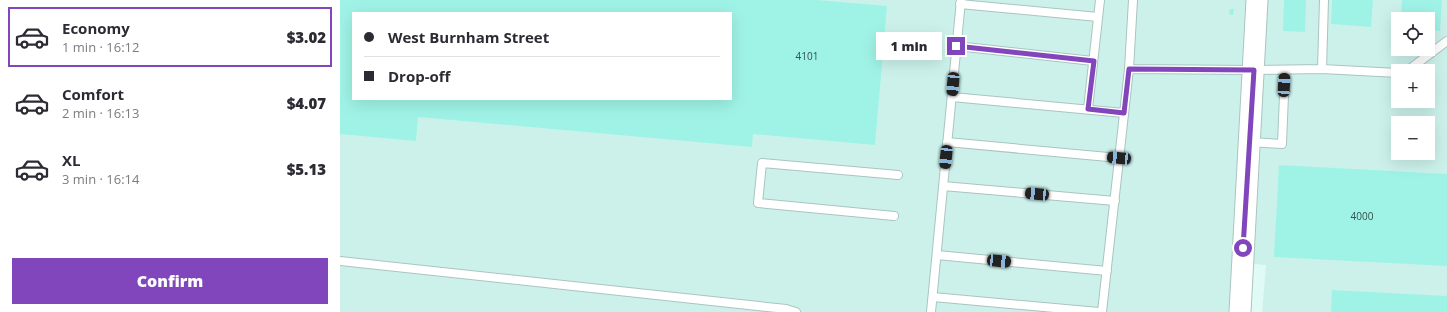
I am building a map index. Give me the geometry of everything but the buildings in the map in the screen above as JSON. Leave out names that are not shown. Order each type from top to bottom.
[{"type":"street","points":[[1240,312],[1257,0]]},
{"type":"lane","points":[[1088,109],[1100,0]]},
{"type":"lane","points":[[1102,312],[1129,69],[1133,0]]},
{"type":"lane","points":[[1322,69],[1324,0]]},
{"type":"lane","points":[[931,312],[961,2],[1098,17]]},
{"type":"lane","points":[[1416,64],[1447,41]]},
{"type":"lane","points":[[956,46],[1094,61]]},
{"type":"lane","points":[[1129,69],[1322,69],[1391,73]]},
{"type":"lane","points":[[1250,142],[1282,144],[1285,70]]},
{"type":"lane","points":[[952,96],[1124,113]]},
{"type":"lane","points":[[947,142],[1119,158]]},
{"type":"lane","points":[[894,216],[758,203],[762,163],[898,175]]},
{"type":"lane","points":[[943,186],[1115,201]]},
{"type":"lane","points":[[937,255],[1107,271]]},
{"type":"lane","points":[[340,262],[786,309],[796,312]]},
{"type":"lane","points":[[933,297],[1099,312]]},
{"type":"shaded area","points":[[340,0],[1447,0],[1447,312],[1262,312],[1266,265],[1243,263],[1240,312],[340,312]]},
{"type":"route","points":[[956,46],[1094,61],[1088,109],[1124,113],[1129,69],[1254,70],[1243,248]]}]
